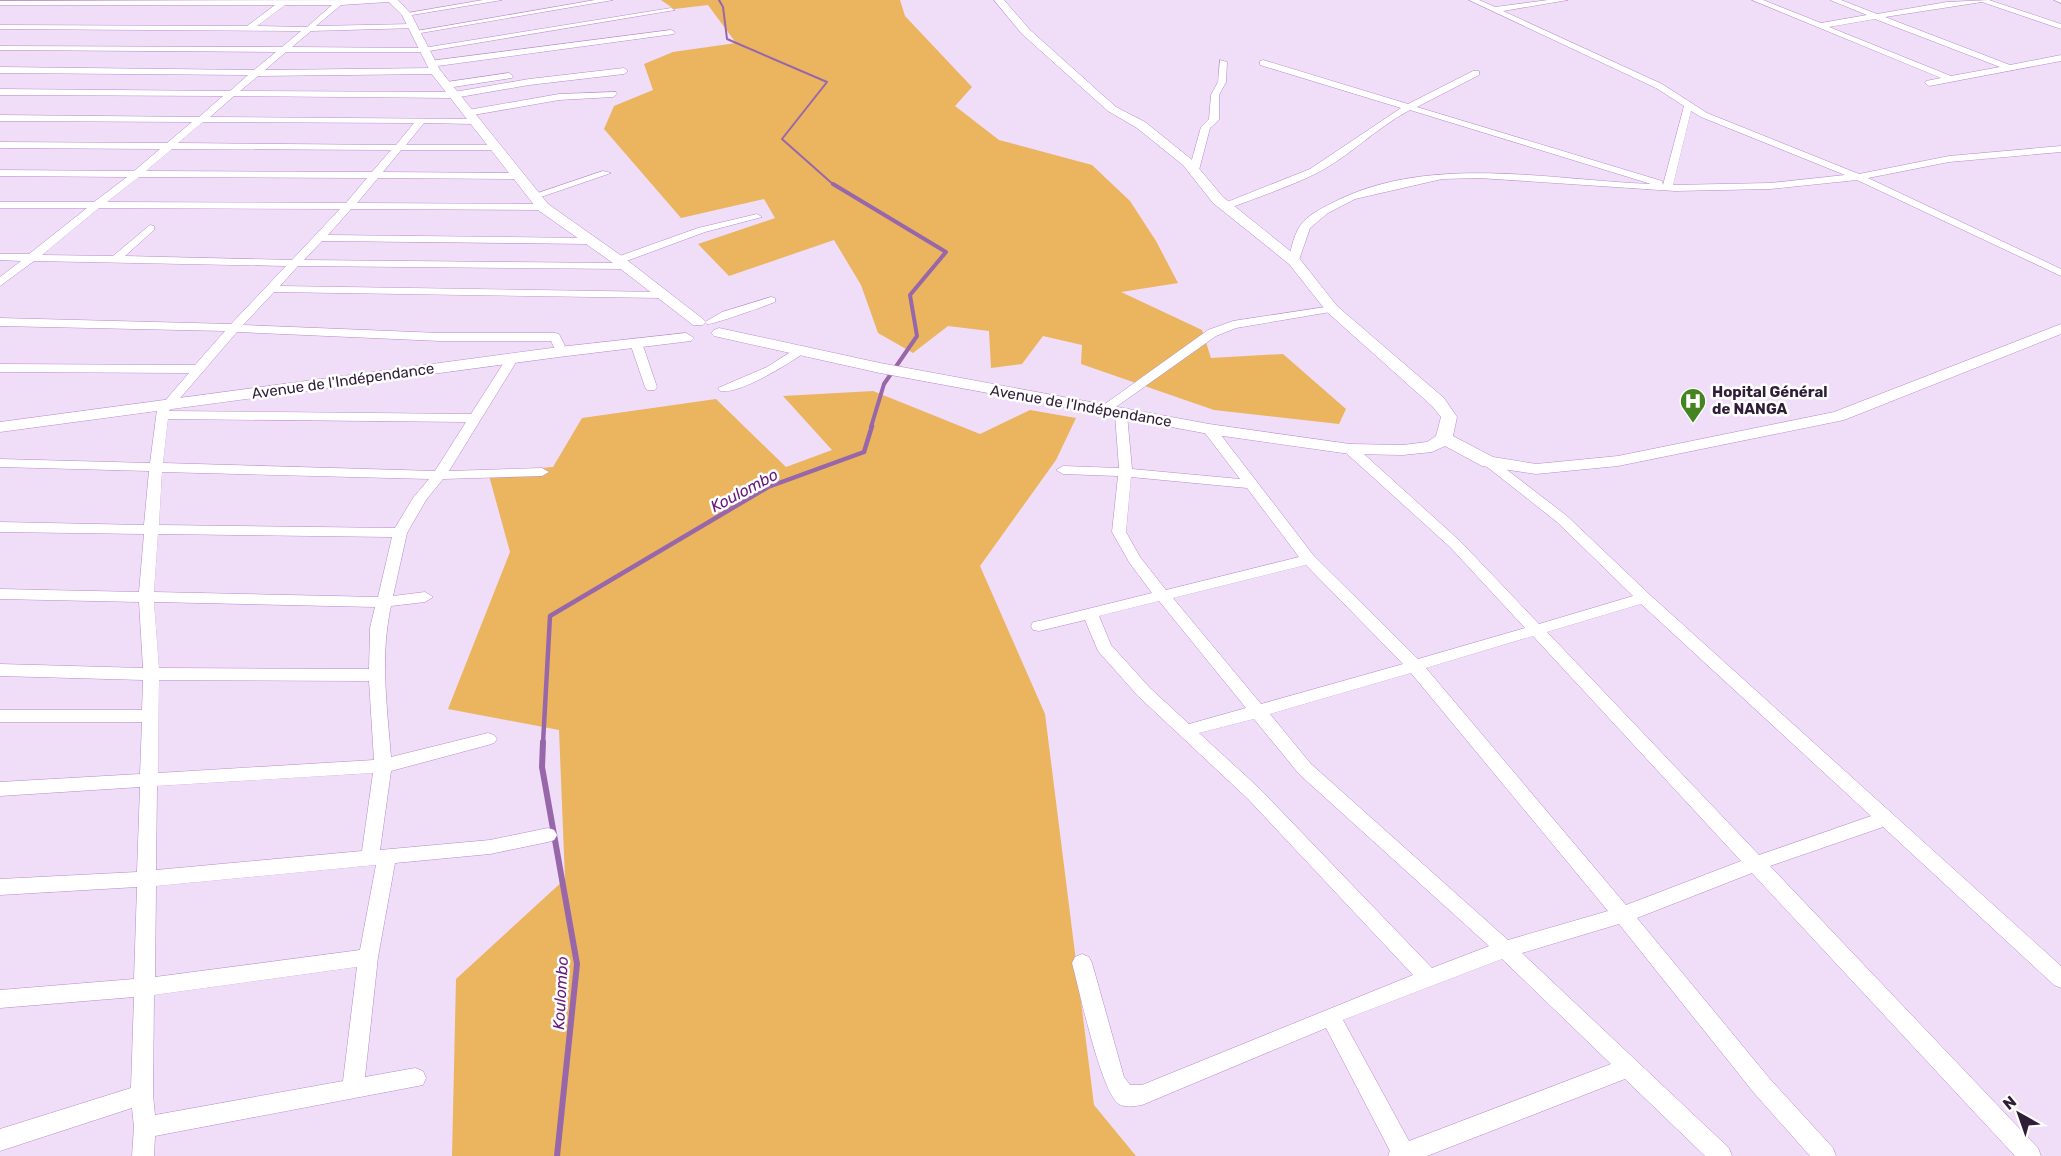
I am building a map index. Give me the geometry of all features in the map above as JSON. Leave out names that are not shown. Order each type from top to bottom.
[{"type":"street","points":[[0,3],[390,0],[406,14],[433,67],[543,207],[622,263],[661,295],[709,326]]},
{"type":"street","points":[[406,14],[498,0]]},
{"type":"street","points":[[0,27],[414,29],[609,0]]},
{"type":"street","points":[[999,0],[1026,32],[1112,109],[1161,139],[1194,170],[1226,206],[1294,261],[1332,309],[1438,402],[1449,417],[1444,438],[1488,462],[1562,519],[1644,598],[2061,979]]},
{"type":"street","points":[[1473,0],[1659,86],[1689,106],[1720,122],[1758,135],[1858,177],[2061,273]]},
{"type":"street","points":[[1494,10],[1564,0]]},
{"type":"street","points":[[1756,0],[1950,79]]},
{"type":"street","points":[[1834,0],[2010,68]]},
{"type":"street","points":[[1820,26],[1982,0],[2061,27]]},
{"type":"street","points":[[0,283],[136,174],[254,73],[286,50],[341,1]]},
{"type":"street","points":[[53,14],[72,2]]},
{"type":"street","points":[[161,15],[180,2]]},
{"type":"street","points":[[250,28],[284,2]]},
{"type":"street","points":[[0,13],[19,3]]},
{"type":"street","points":[[535,5],[563,26]]},
{"type":"street","points":[[0,48],[423,50],[671,10]]},
{"type":"street","points":[[33,27],[43,21]]},
{"type":"street","points":[[141,27],[151,21]]},
{"type":"street","points":[[0,70],[254,73],[433,67],[671,32]]},
{"type":"street","points":[[0,77],[47,48]]},
{"type":"street","points":[[1929,83],[2060,59]]},
{"type":"street","points":[[1194,170],[1206,127],[1214,120],[1215,95],[1222,82],[1223,62]]},
{"type":"street","points":[[1263,63],[1672,187]]},
{"type":"street","points":[[450,90],[578,66]]},
{"type":"street","points":[[0,92],[229,94],[450,90],[624,71]]},
{"type":"street","points":[[1226,206],[1313,171],[1344,152],[1392,116],[1476,73]]},
{"type":"street","points":[[0,118],[421,121],[471,117],[559,97],[614,94]]},
{"type":"street","points":[[1672,187],[1689,106]]},
{"type":"street","points":[[143,1156],[145,1127],[142,1095],[151,674],[147,597],[156,467],[168,405],[234,328],[348,207],[421,121]]},
{"type":"street","points":[[0,145],[495,148]]},
{"type":"street","points":[[1294,261],[1298,242],[1305,226],[1324,211],[1351,197],[1407,182],[1442,176],[1479,175],[1623,186],[1770,186],[1858,177],[1949,159],[2061,149]]},
{"type":"street","points":[[0,173],[518,176]]},
{"type":"street","points":[[534,196],[606,173]]},
{"type":"street","points":[[0,205],[543,207]]},
{"type":"street","points":[[0,257],[294,263],[622,263],[702,230],[757,217]]},
{"type":"street","points":[[115,260],[150,228]]},
{"type":"street","points":[[319,238],[589,241]]},
{"type":"street","points":[[270,289],[661,295]]},
{"type":"street","points":[[709,326],[687,327],[684,334],[703,340],[709,326],[726,314],[771,300]]},
{"type":"street","points":[[1101,411],[1212,333],[1233,325],[1332,309]]},
{"type":"street","points":[[0,322],[234,328],[440,337],[546,337],[555,338],[559,346]]},
{"type":"street","name":"Avenue de l'Indépendance","points":[[709,326],[880,369],[1121,415],[1209,429],[1350,449],[1403,450],[1432,447],[1444,438]]},
{"type":"street","points":[[1488,462],[1536,469],[1618,461],[1838,416],[2061,329]]},
{"type":"street","name":"Avenue de l'Indépendance","points":[[0,427],[636,343],[684,334]]},
{"type":"street","name":"Avenue de l'Indépendance","points":[[0,418],[168,405],[559,346],[684,334]]},
{"type":"street","points":[[636,343],[651,387]]},
{"type":"street","points":[[724,388],[771,370],[800,350]]},
{"type":"street","points":[[353,1089],[379,857],[382,766],[377,675],[378,628],[382,602],[400,533],[420,498],[439,475],[513,358]]},
{"type":"street","points":[[0,368],[198,369]]},
{"type":"street","points":[[168,405],[332,414],[475,418]]},
{"type":"street","points":[[1121,415],[1125,472],[1119,532],[1134,559],[1161,594],[1305,769],[1504,950],[1722,1156]]},
{"type":"street","points":[[1209,429],[1309,559],[1414,665],[1623,915],[1762,1086],[1825,1156]]},
{"type":"street","points":[[1350,449],[1455,544],[2030,1156]]},
{"type":"street","points":[[0,463],[439,475],[542,472]]},
{"type":"street","points":[[1064,470],[1125,472],[1253,484]]},
{"type":"street","points":[[0,527],[400,533]]},
{"type":"street","points":[[1039,626],[1309,559]]},
{"type":"street","points":[[0,594],[382,602],[425,597]]},
{"type":"street","points":[[1185,730],[1258,711],[1644,598]]},
{"type":"street","points":[[1090,612],[1104,647],[1144,692],[1254,794],[1429,978]]},
{"type":"street","points":[[0,670],[151,674],[377,675]]},
{"type":"street","points":[[0,716],[149,716]]},
{"type":"street","points":[[0,789],[382,766],[488,739]]},
{"type":"street","points":[[1082,963],[1115,1081],[1125,1096],[1142,1095],[1330,1016],[1504,950],[1623,915],[1757,863],[1885,819]]},
{"type":"street","points":[[0,887],[147,879],[489,847],[548,835]]},
{"type":"street","points":[[0,999],[145,987],[368,957]]},
{"type":"street","points":[[1330,1016],[1403,1155],[1630,1067]]},
{"type":"street","points":[[145,1127],[415,1078]]},
{"type":"street","points":[[0,1140],[142,1095]]},
{"type":"shaded area","points":[[661,0],[900,0],[905,16],[972,87],[955,106],[999,140],[1092,165],[1130,201],[1156,241],[1178,283],[1121,292],[1202,330],[1211,358],[1283,354],[1346,409],[1339,424],[1214,410],[1081,364],[1082,345],[1043,336],[1022,364],[991,368],[989,331],[948,326],[913,353],[878,333],[861,285],[834,240],[729,276],[698,244],[775,218],[764,199],[681,218],[604,129],[614,106],[653,90],[644,64],[673,52],[736,43],[708,5],[674,9]]},
{"type":"shaded area","points":[[873,391],[980,434],[1030,410],[1076,418],[1056,460],[980,566],[1045,714],[1094,1105],[1136,1156],[452,1156],[456,979],[565,879],[559,730],[448,709],[510,552],[488,472],[553,467],[582,418],[716,399],[786,467],[832,450],[783,396]]},
{"type":"waterway","name":"Koulombo","points":[[719,0],[723,7],[727,39],[827,82],[782,139],[835,186]]},
{"type":"waterway","name":"Koulombo","points":[[833,184],[946,252],[910,295],[917,336],[884,384],[871,427]]},
{"type":"waterway","name":"Koulombo","points":[[543,743],[550,616],[768,487],[864,452],[872,426]]},
{"type":"waterway","name":"Koulombo","points":[[543,742],[542,767],[577,964],[557,1156]]},
{"type":"place","name":"Hopital Général de NANGA","points":[[1693,424]]}]
